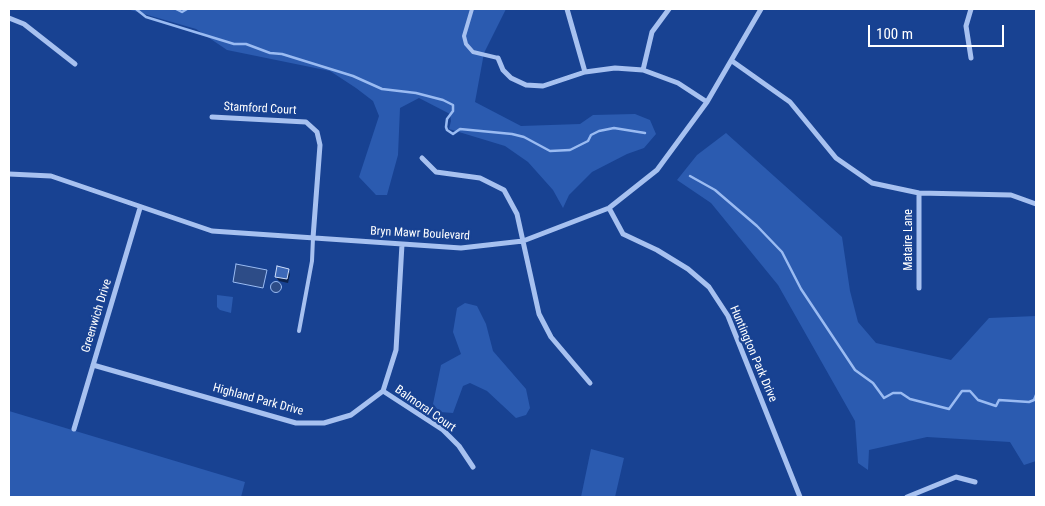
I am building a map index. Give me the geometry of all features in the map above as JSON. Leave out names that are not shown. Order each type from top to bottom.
[{"type":"street","points":[[567,9],[585,72]]},
{"type":"street","points":[[643,70],[652,32],[669,9]]},
{"type":"street","name":"Bryn Mawr Boulevard","points":[[9,174],[51,176],[140,208],[212,231],[462,248],[524,241],[609,208],[657,170],[707,102],[761,9]]},
{"type":"street","points":[[971,9],[966,26],[971,58]]},
{"type":"street","points":[[9,18],[24,24],[75,64]]},
{"type":"street","points":[[498,58],[503,70],[511,78],[526,86],[543,86],[585,72],[615,68],[643,70],[678,83],[707,102]]},
{"type":"street","points":[[732,61],[790,102],[836,158],[872,183],[919,193],[1011,195],[1036,204]]},
{"type":"street","name":"Stamford Court","points":[[212,117],[306,122],[316,132],[320,145],[313,238]]},
{"type":"street","points":[[422,158],[436,172],[480,178],[504,190],[517,214],[539,314],[551,337],[590,383]]},
{"type":"street","name":"Mataire Lane","points":[[919,193],[919,288]]},
{"type":"street","name":"Greenwich Drive","points":[[74,429],[140,208]]},
{"type":"street","name":"Huntington Park Drive","points":[[609,208],[623,234],[657,250],[688,269],[709,287],[728,316],[800,497]]},
{"type":"street","points":[[383,391],[396,350],[402,244]]},
{"type":"street","name":"Highland Park Drive","points":[[93,365],[296,423],[324,423],[351,415],[383,391]]},
{"type":"street","name":"Balmoral Court","points":[[383,391],[443,430],[459,446],[473,467]]},
{"type":"street","points":[[907,497],[956,477],[976,482]]},
{"type":"lane","points":[[472,9],[464,36],[466,44],[473,52],[498,58]]},
{"type":"lane","points":[[299,331],[312,261],[313,238]]},
{"type":"shaded area","points":[[127,9],[506,9],[484,53],[475,102],[521,126],[580,124],[593,115],[635,114],[650,120],[656,134],[644,148],[627,154],[592,172],[569,195],[563,208],[553,190],[528,162],[505,146],[449,129],[450,114],[419,98],[400,108],[398,155],[387,195],[376,195],[359,177],[379,116],[373,101],[356,88],[330,71],[227,50],[196,29]]},
{"type":"shaded area","points":[[726,133],[842,237],[850,291],[858,322],[876,343],[951,360],[989,318],[1036,316],[1036,461],[1024,465],[1010,442],[927,437],[869,450],[868,470],[858,463],[855,421],[778,285],[711,203],[677,180],[697,155]]},
{"type":"shaded area","points":[[236,264],[267,270],[263,288],[233,282]]},
{"type":"shaded area","points":[[276,281],[282,287],[276,293],[270,287]]},
{"type":"shaded area","points":[[217,295],[233,297],[231,313],[220,310],[217,307]]},
{"type":"shaded area","points":[[465,303],[477,306],[486,324],[493,351],[526,389],[530,408],[526,415],[516,418],[487,391],[470,383],[463,386],[453,413],[440,412],[433,404],[441,365],[461,354],[453,332],[457,308]]},
{"type":"shaded area","points":[[9,411],[245,482],[241,497],[9,497]]},
{"type":"shaded area","points":[[591,449],[624,458],[615,497],[581,497]]},
{"type":"building","points":[[277,266],[289,269],[287,279],[275,277]]},
{"type":"waterway","points":[[136,9],[146,17],[234,44],[246,44],[270,53],[282,54],[353,76],[382,89],[416,93],[443,100],[453,105],[453,111],[447,119],[446,127],[453,134],[460,129],[512,134],[524,137],[550,151],[570,150],[588,141],[591,135],[614,128],[645,133]]},
{"type":"waterway","points":[[176,9],[182,12],[187,9]]},
{"type":"waterway","points":[[690,176],[715,190],[757,226],[782,252],[801,289],[855,370],[873,383],[884,398],[893,393],[901,393],[910,399],[949,409],[962,391],[970,391],[978,400],[996,406],[999,400],[1029,402],[1034,400],[1036,395]]}]
